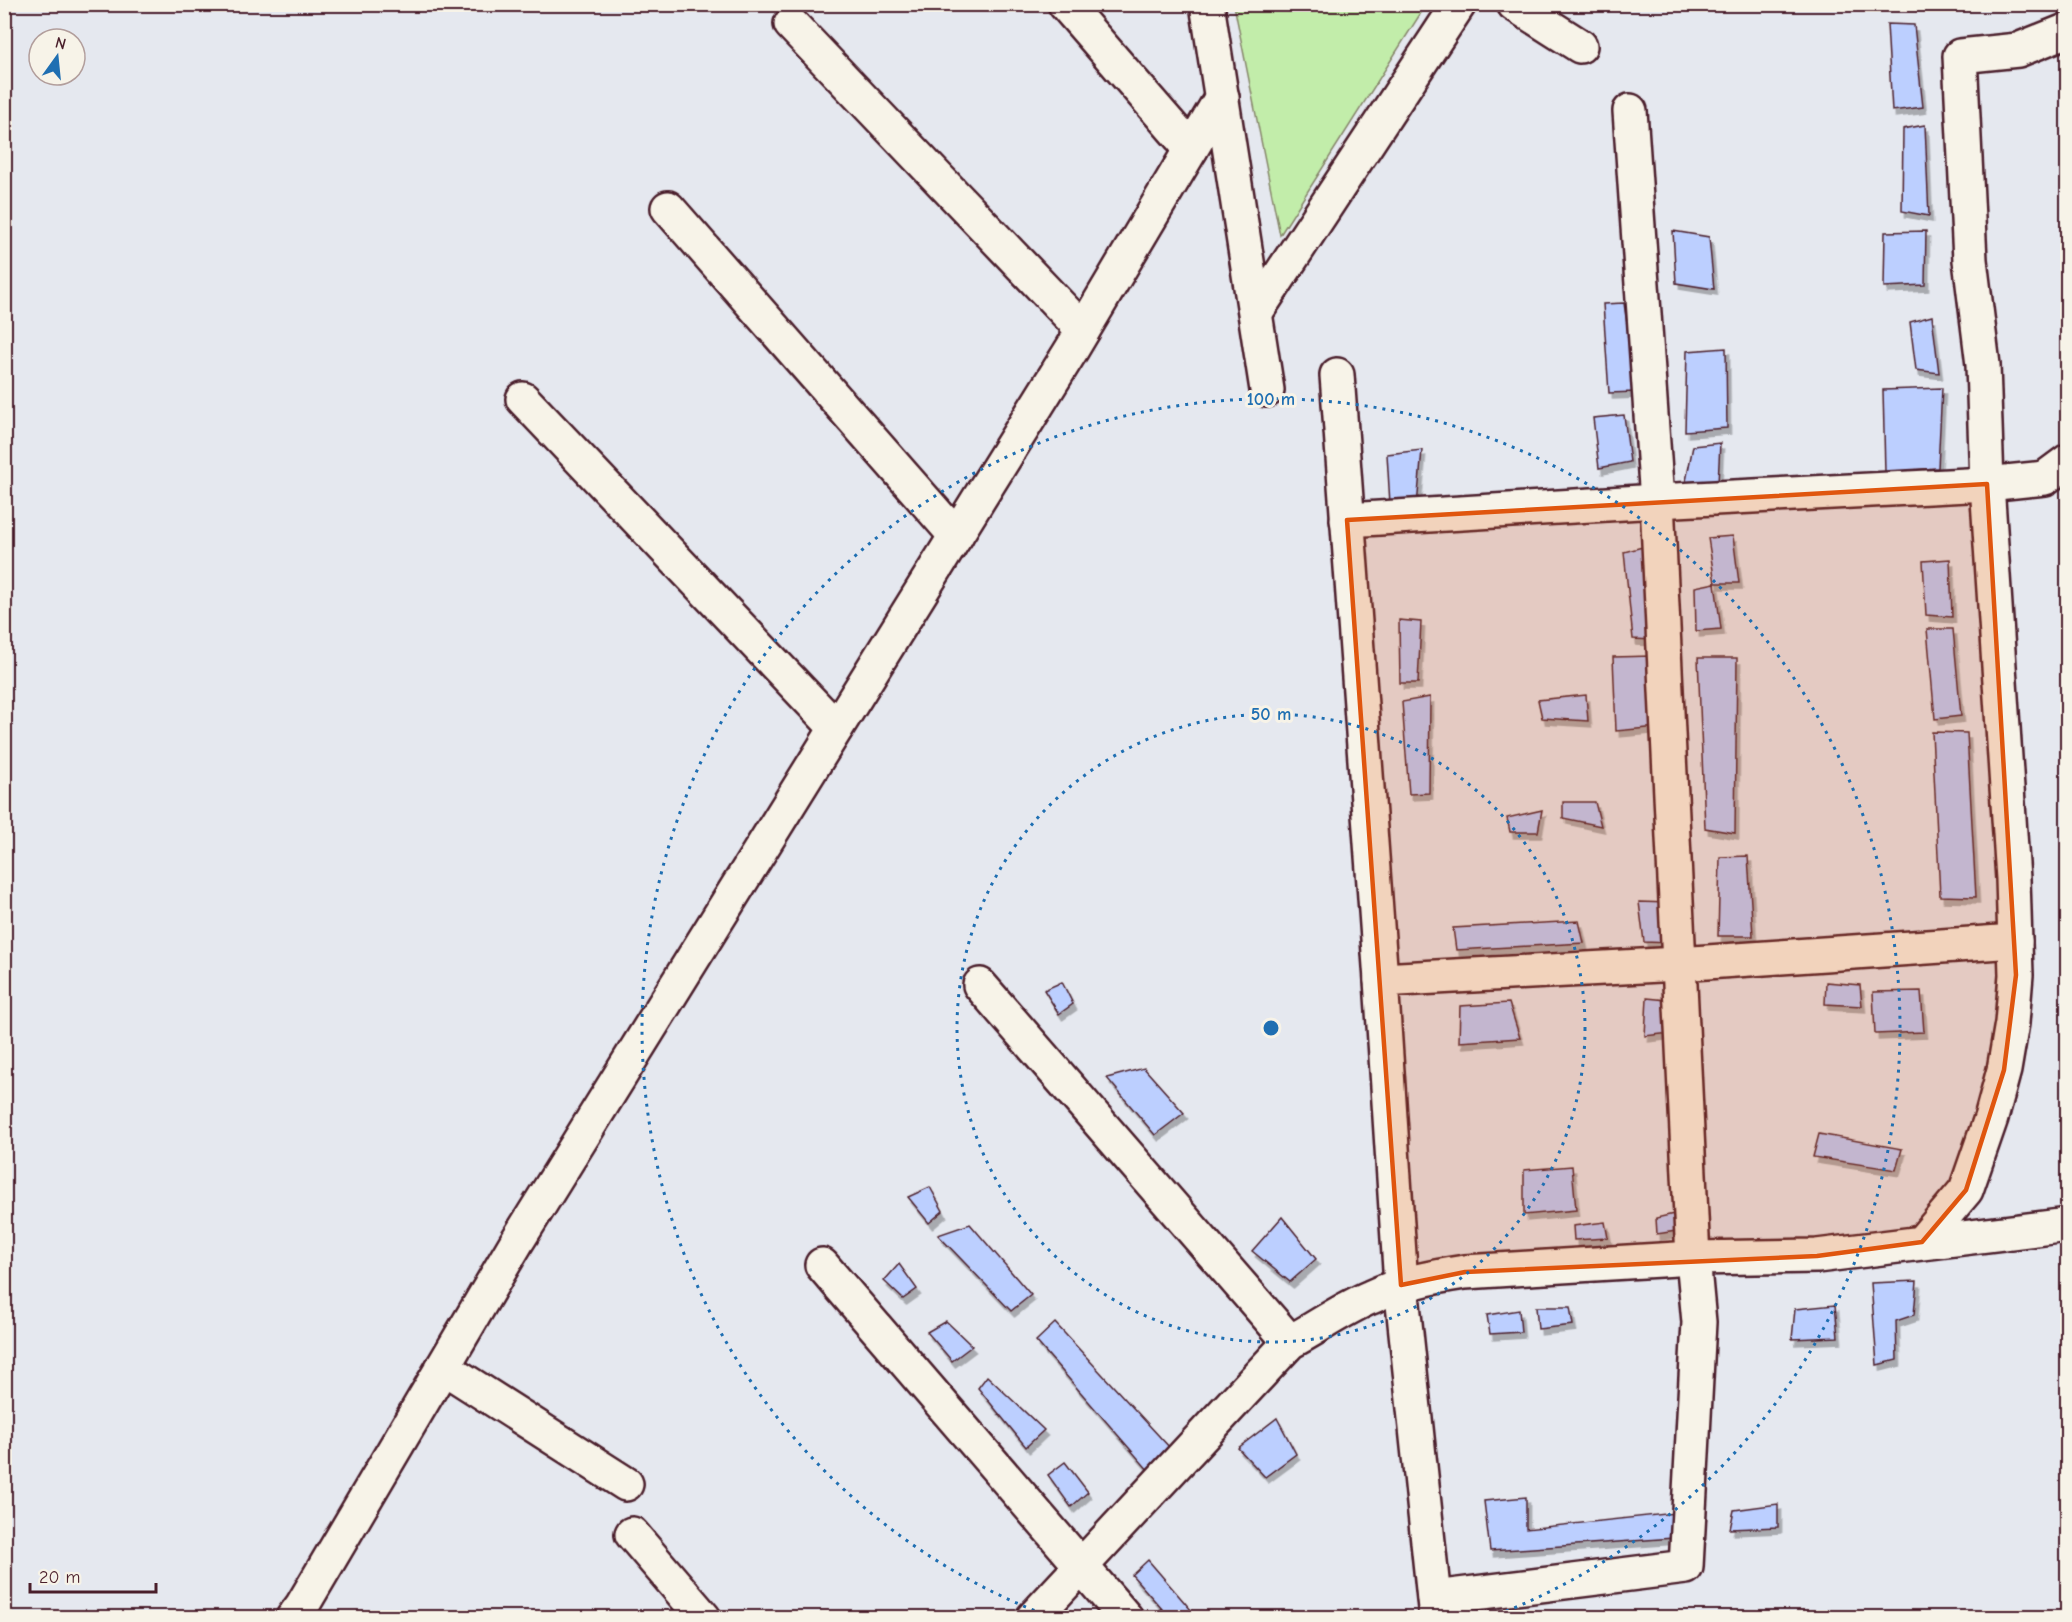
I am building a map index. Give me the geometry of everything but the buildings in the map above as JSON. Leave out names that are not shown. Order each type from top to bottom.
[{"type":"street","points":[[1065,4],[1191,149]]},
{"type":"street","points":[[1207,4],[1268,390]]},
{"type":"street","points":[[1256,312],[1459,4]]},
{"type":"street","points":[[1514,4],[1580,46]]},
{"type":"street","points":[[791,24],[1083,330]]},
{"type":"street","points":[[1922,1242],[1966,1190],[1991,1118],[2004,1070],[2012,1023],[2016,975],[2013,879],[1987,484],[1983,365],[1970,260],[1960,56],[2018,50],[2067,30]]},
{"type":"street","points":[[293,1617],[308,1596],[522,1233],[1083,330],[1222,97]]},
{"type":"street","points":[[1337,375],[1401,1285],[1435,1608],[1686,1567],[1699,1322],[1693,1258],[1657,501],[1630,111]]},
{"type":"street","points":[[668,208],[956,536]]},
{"type":"street","points":[[523,399],[836,728]]},
{"type":"street","points":[[1347,520],[1987,484],[2045,478],[2067,461]]},
{"type":"street","points":[[1381,981],[2015,941]]},
{"type":"street","points":[[980,985],[1290,1342]]},
{"type":"street","points":[[1033,1617],[1290,1342],[1371,1296],[1432,1277],[1465,1272],[1693,1258],[1816,1256],[2067,1225]]},
{"type":"street","points":[[822,1265],[1126,1617]]},
{"type":"street","points":[[443,1367],[626,1484]]},
{"type":"street","points":[[632,1534],[704,1617]]},
{"type":"highlighted area","points":[[1987,484],[2016,975],[2004,1070],[1966,1190],[1922,1242],[1817,1256],[1465,1272],[1401,1285],[1347,520]]},
{"type":"green space","points":[[1234,5],[1426,5],[1280,235]]}]
